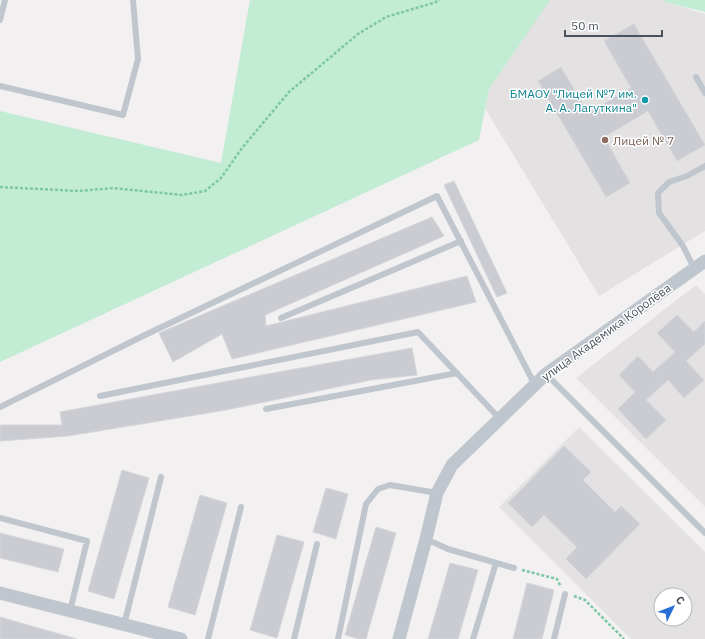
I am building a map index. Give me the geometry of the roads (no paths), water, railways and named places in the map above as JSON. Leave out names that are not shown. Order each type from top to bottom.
[{"type":"street","name":"улица Академика Королёва","points":[[399,639],[437,493],[452,466],[546,374],[705,261]]},
{"type":"street","points":[[0,593],[181,639]]},
{"type":"lane","points":[[0,20],[5,0]]},
{"type":"lane","points":[[0,86],[123,115],[138,59],[133,0]]},
{"type":"lane","points":[[696,77],[705,93]]},
{"type":"lane","points":[[694,268],[682,246],[659,213],[658,193],[669,182],[687,176],[705,166]]},
{"type":"lane","points":[[0,407],[145,335],[437,196],[535,385]]},
{"type":"lane","points":[[281,318],[461,241]]},
{"type":"lane","points":[[100,396],[418,332],[500,419]]},
{"type":"lane","points":[[266,409],[457,373]]},
{"type":"lane","points":[[546,374],[705,533]]},
{"type":"lane","points":[[124,624],[161,477]]},
{"type":"lane","points":[[338,639],[366,504],[378,489],[390,485],[437,493]]},
{"type":"lane","points":[[208,639],[241,507]]},
{"type":"lane","points":[[0,518],[87,541],[70,611]]},
{"type":"lane","points":[[426,539],[448,549],[514,568]]},
{"type":"lane","points":[[294,639],[316,544]]},
{"type":"lane","points":[[473,639],[496,563]]},
{"type":"lane","points":[[554,639],[565,594]]},
{"type":"place","name":"БМАОУ \"Лицей №7 им. А. А. Лагуткина\"","points":[[645,100]]},
{"type":"place","name":"Лицей № 7","points":[[605,140]]}]
